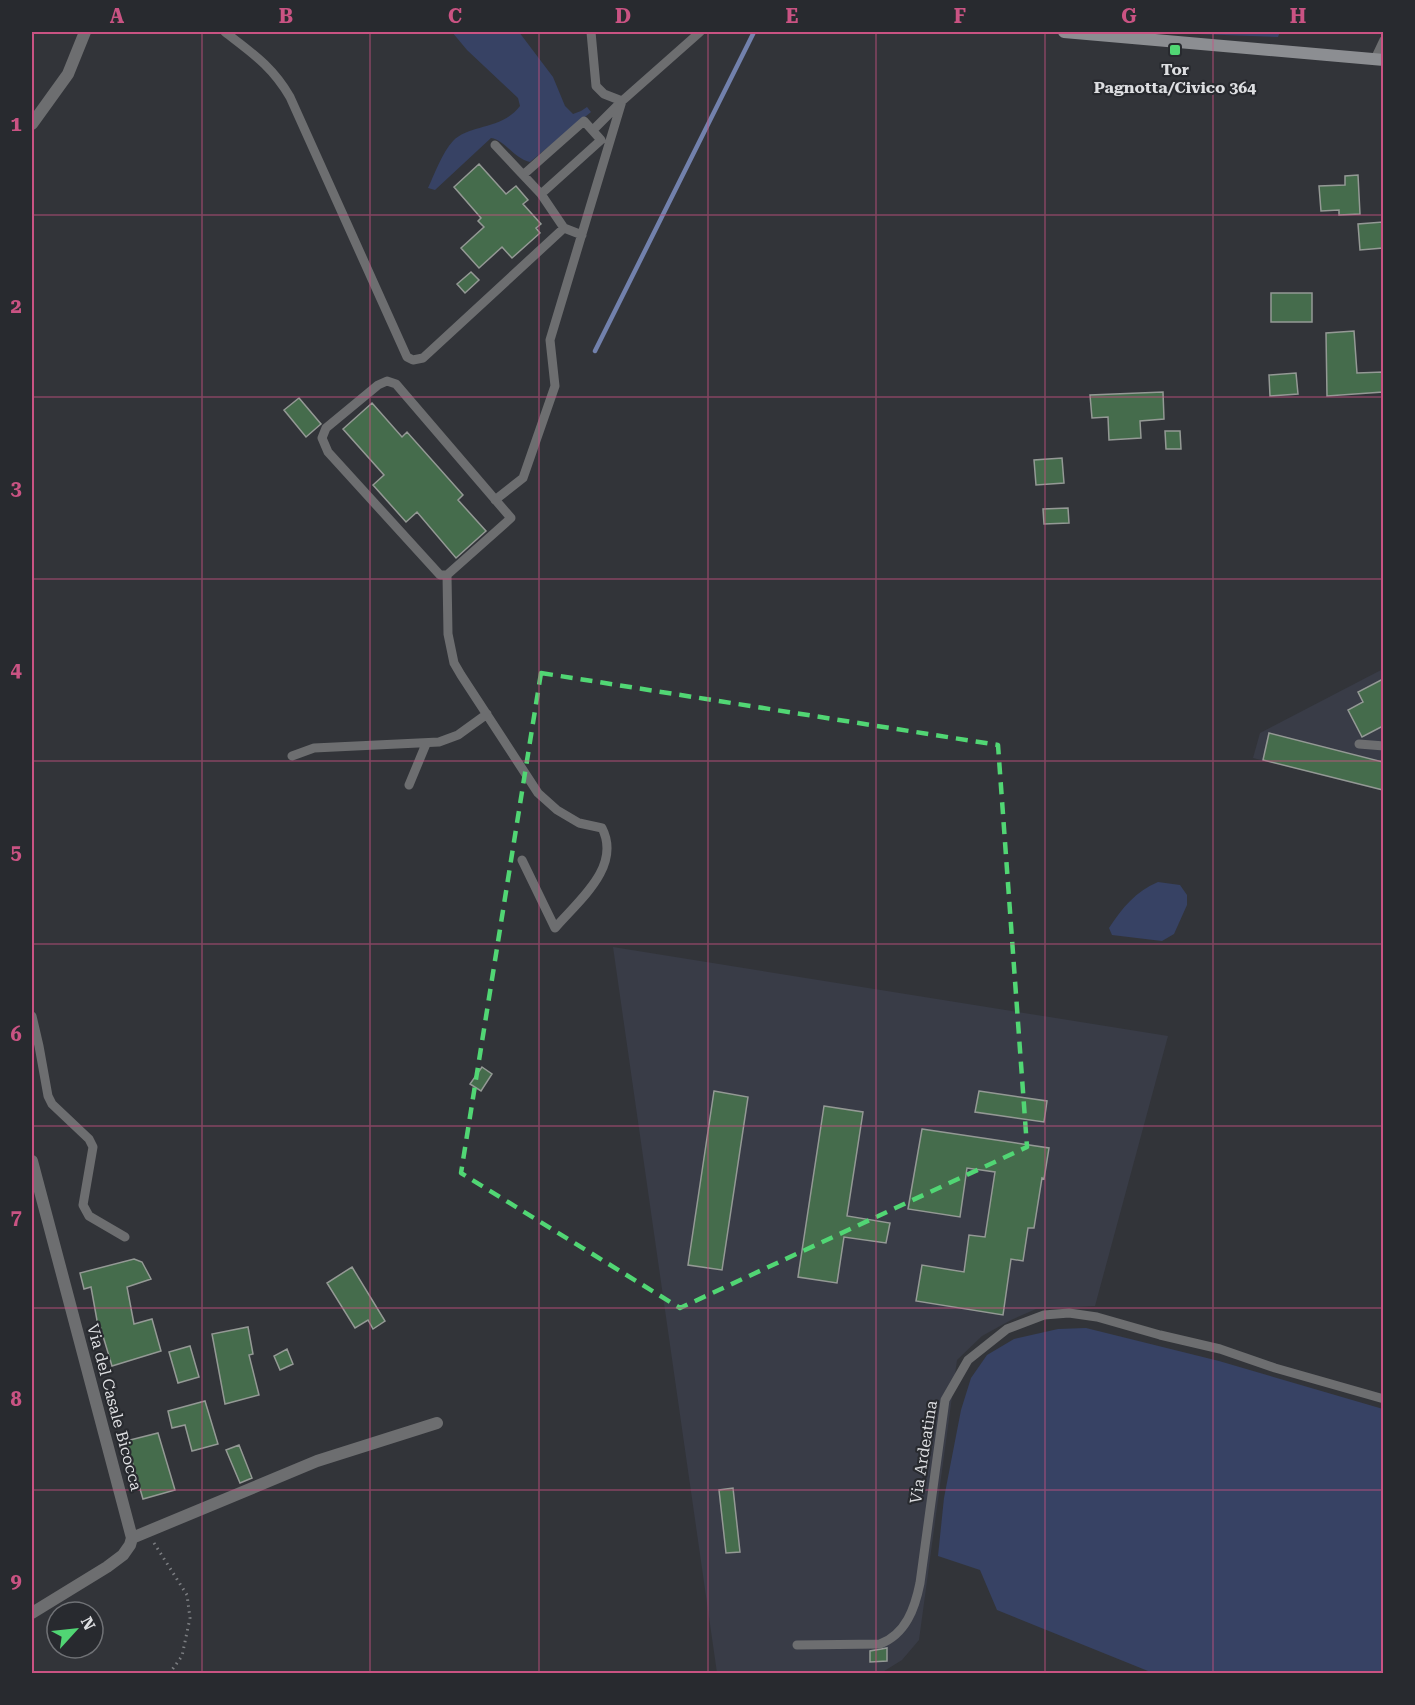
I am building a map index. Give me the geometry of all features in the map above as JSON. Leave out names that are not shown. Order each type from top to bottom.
[{"type":"street","points":[[32,124],[68,74],[85,32]]},
{"type":"street","points":[[1064,32],[1116,34],[1379,59]]},
{"type":"street","name":"Via del Casale Bicocca","points":[[32,1161],[132,1538]]},
{"type":"street","points":[[32,1613],[107,1567],[123,1555],[132,1538],[317,1461],[437,1423]]},
{"type":"lane","points":[[225,32],[261,60],[279,78],[407,357],[413,360],[423,358],[564,228]]},
{"type":"lane","points":[[591,32],[596,86],[604,94],[622,101]]},
{"type":"lane","points":[[593,130],[700,32]]},
{"type":"lane","points":[[1379,59],[1383,40]]},
{"type":"lane","points":[[495,500],[523,478],[555,386],[550,340],[622,101]]},
{"type":"lane","points":[[523,175],[584,121],[593,130],[601,140],[541,194]]},
{"type":"lane","points":[[495,145],[541,194],[564,228],[582,235]]},
{"type":"lane","points":[[387,381],[396,384],[511,518],[447,575],[440,575],[328,452],[322,438],[326,428],[378,385],[387,381]]},
{"type":"lane","points":[[447,575],[448,634],[454,663],[538,793],[557,810],[579,823],[602,828],[607,837],[608,859],[601,875],[555,928],[522,860]]},
{"type":"lane","points":[[292,756],[314,748],[426,744],[448,740],[487,714]]},
{"type":"lane","points":[[409,785],[426,744]]},
{"type":"lane","points":[[1359,744],[1383,746]]},
{"type":"lane","points":[[32,1016],[48,1096],[52,1104],[89,1139],[93,1147],[82,1205],[89,1216],[125,1237]]},
{"type":"lane","name":"Via Ardeatina","points":[[797,1644],[880,1644],[891,1639],[905,1624],[914,1606],[920,1583],[945,1400],[968,1360],[1007,1329],[1044,1315],[1069,1313],[1097,1317],[1220,1349],[1275,1368],[1383,1399]]},
{"type":"path","points":[[148,1532],[187,1595],[190,1618],[182,1656],[169,1674]]},
{"type":"highlighted area","points":[[541,673],[998,745],[1027,1147],[680,1308],[461,1173]]},
{"type":"shaded area","points":[[452,32],[519,32],[553,77],[565,106],[573,114],[587,107],[591,112],[530,162],[519,157],[501,142],[491,138],[435,190],[428,188],[442,157],[453,141],[468,132],[504,119],[520,106],[518,98],[467,50]]},
{"type":"shaded area","points":[[1143,32],[1280,32],[1278,37]]},
{"type":"shaded area","points":[[1383,669],[1383,791],[1253,758],[1260,733]]},
{"type":"shaded area","points":[[1158,882],[1180,885],[1187,895],[1187,905],[1174,934],[1162,941],[1112,935],[1109,928],[1124,907],[1136,895]]},
{"type":"shaded area","points":[[613,947],[1168,1036],[1095,1306],[1036,1309],[982,1336],[957,1360],[919,1640],[902,1660],[881,1673],[717,1673]]},
{"type":"shaded area","points":[[1086,1328],[1219,1361],[1383,1409],[1383,1673],[1153,1673],[997,1610],[980,1570],[938,1556],[944,1498],[961,1410],[971,1378],[987,1355],[1014,1339],[1058,1329]]},
{"type":"building","points":[[479,164],[506,194],[516,186],[528,200],[523,204],[541,224],[536,228],[540,233],[512,258],[502,247],[479,268],[461,248],[484,227],[478,221],[481,218],[454,187]]},
{"type":"building","points":[[1358,175],[1360,214],[1339,215],[1339,210],[1321,211],[1319,186],[1345,185],[1345,176]]},
{"type":"building","points":[[1383,222],[1383,248],[1360,250],[1358,224]]},
{"type":"building","points":[[471,272],[479,280],[465,293],[457,284]]},
{"type":"building","points":[[1271,293],[1312,293],[1312,322],[1271,322]]},
{"type":"building","points":[[1354,331],[1357,373],[1383,372],[1383,392],[1327,396],[1326,333]]},
{"type":"building","points":[[1296,373],[1298,394],[1270,396],[1269,375]]},
{"type":"building","points":[[1163,392],[1164,419],[1140,421],[1141,438],[1109,440],[1108,417],[1092,418],[1090,395]]},
{"type":"building","points":[[299,398],[321,424],[306,437],[284,410]]},
{"type":"building","points":[[372,403],[402,437],[407,432],[463,495],[458,500],[486,531],[456,558],[417,512],[406,522],[373,485],[384,475],[343,429]]},
{"type":"building","points":[[1165,431],[1180,431],[1181,449],[1166,449]]},
{"type":"building","points":[[1062,458],[1064,483],[1036,485],[1034,460]]},
{"type":"building","points":[[1068,508],[1069,523],[1044,524],[1043,509]]},
{"type":"building","points":[[1383,679],[1383,726],[1362,737],[1348,710],[1363,702],[1358,692]]},
{"type":"building","points":[[1269,733],[1383,762],[1383,790],[1263,760]]},
{"type":"building","points":[[482,1067],[492,1074],[481,1091],[470,1084]]},
{"type":"building","points":[[714,1091],[748,1097],[722,1270],[688,1265]]},
{"type":"building","points":[[979,1091],[1047,1101],[1044,1122],[975,1112]]},
{"type":"building","points":[[824,1106],[863,1112],[847,1216],[890,1223],[886,1243],[844,1237],[837,1283],[798,1277]]},
{"type":"building","points":[[922,1129],[1049,1148],[1034,1228],[1028,1228],[1023,1261],[1011,1259],[1003,1315],[916,1301],[922,1265],[964,1272],[969,1235],[985,1237],[995,1172],[967,1168],[960,1217],[908,1209]]},
{"type":"building","points":[[134,1259],[142,1262],[151,1279],[127,1287],[134,1324],[152,1319],[161,1351],[112,1366],[100,1326],[98,1326],[91,1287],[84,1289],[80,1273]]},
{"type":"building","points":[[352,1267],[385,1321],[373,1329],[368,1320],[355,1328],[327,1283]]},
{"type":"building","points":[[248,1327],[253,1354],[249,1355],[259,1395],[225,1404],[212,1334]]},
{"type":"building","points":[[190,1346],[199,1377],[178,1383],[169,1352]]},
{"type":"building","points":[[287,1349],[293,1364],[280,1370],[274,1356]]},
{"type":"building","points":[[205,1401],[218,1444],[192,1451],[185,1425],[172,1428],[168,1411]]},
{"type":"building","points":[[158,1433],[175,1490],[143,1499],[126,1441]]},
{"type":"building","points":[[239,1445],[252,1478],[240,1483],[226,1450]]},
{"type":"building","points":[[733,1488],[740,1552],[726,1553],[719,1490]]},
{"type":"building","points":[[887,1648],[887,1661],[870,1662],[870,1651]]},
{"type":"waterway","points":[[595,351],[754,32]]},
{"type":"place","name":"Tor Pagnotta/Civico 364","points":[[1175,50]]}]
